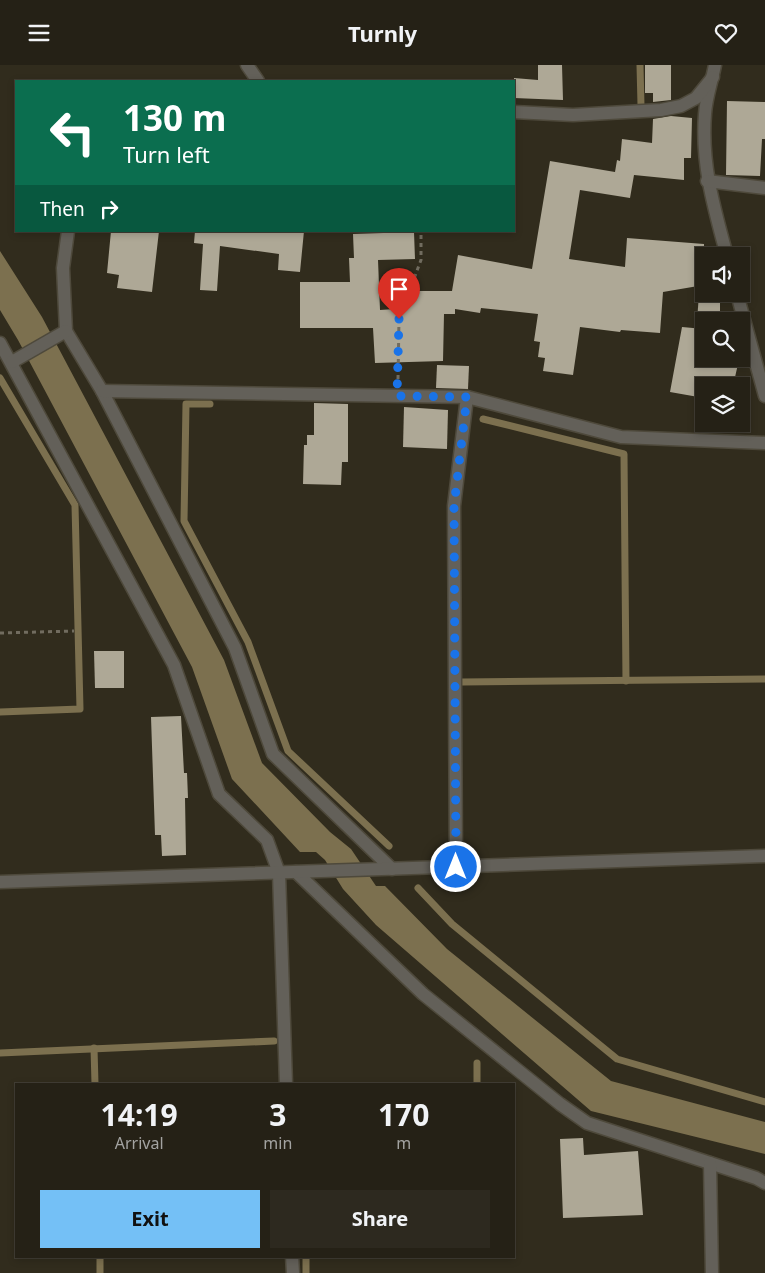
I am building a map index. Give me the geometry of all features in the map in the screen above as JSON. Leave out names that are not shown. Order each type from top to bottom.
[{"type":"street","points":[[247,65],[257,80]]},
{"type":"street","points":[[515,112],[573,115],[661,110],[681,106],[696,98],[714,71]]},
{"type":"street","points":[[714,71],[705,111],[704,140],[707,181],[725,247]]},
{"type":"street","points":[[707,181],[765,188]]},
{"type":"street","points":[[68,232],[63,268],[63,332],[102,391],[234,648],[273,754],[392,869]]},
{"type":"street","points":[[740,302],[765,396]]},
{"type":"street","points":[[15,360],[63,332]]},
{"type":"street","points":[[0,343],[15,360],[174,665],[219,794],[268,840],[279,873],[286,1083]]},
{"type":"street","points":[[102,391],[467,397],[621,437],[765,443]]},
{"type":"street","points":[[456,867],[454,506],[467,397]]},
{"type":"street","points":[[0,882],[765,856]]},
{"type":"street","points":[[296,872],[423,993],[560,1104],[588,1123],[765,1183]]},
{"type":"street","points":[[710,1163],[712,1273]]},
{"type":"street","points":[[292,1258],[293,1273]]},
{"type":"path","points":[[397,396],[399,319],[421,260],[421,232]]},
{"type":"path","points":[[0,633],[74,631]]},
{"type":"shaded area","points":[[0,251],[42,317],[224,660],[262,763],[330,832],[351,849],[376,886],[385,886],[447,949],[611,1081],[765,1122],[765,1154],[591,1111],[376,925],[343,889],[325,860],[316,852],[300,852],[232,779],[192,667],[18,340],[0,310]]},
{"type":"building","points":[[538,65],[562,65],[563,100],[515,98],[514,78],[538,80]]},
{"type":"building","points":[[645,65],[671,65],[671,100],[653,102],[653,93],[645,93]]},
{"type":"building","points":[[727,101],[765,102],[765,139],[762,139],[760,176],[726,175]]},
{"type":"building","points":[[671,116],[692,118],[691,158],[684,158],[684,180],[634,175],[630,198],[580,190],[569,259],[625,267],[627,238],[704,244],[704,247],[695,247],[695,287],[663,292],[660,333],[621,330],[620,332],[580,327],[573,375],[543,371],[545,358],[538,357],[540,342],[534,341],[538,314],[481,308],[480,313],[455,309],[455,314],[444,314],[443,361],[375,363],[373,328],[300,328],[300,282],[350,282],[349,258],[354,258],[353,234],[414,232],[415,259],[378,260],[380,310],[409,308],[411,303],[402,302],[403,291],[452,291],[458,255],[532,269],[550,161],[615,172],[617,160],[620,161],[622,139],[652,143],[653,119]]},
{"type":"building","points":[[111,232],[159,232],[152,292],[117,288],[119,275],[107,273]]},
{"type":"building","points":[[195,232],[304,232],[300,272],[278,270],[279,254],[220,246],[217,291],[200,290],[203,244],[194,243]]},
{"type":"building","points":[[698,302],[720,302],[720,312],[698,312]]},
{"type":"building","points":[[682,327],[695,328],[695,367],[737,367],[735,377],[695,377],[695,396],[670,392]]},
{"type":"building","points":[[437,365],[469,366],[468,389],[436,388]]},
{"type":"building","points":[[314,403],[348,404],[348,462],[342,462],[341,485],[303,484],[304,445],[307,445],[307,435],[314,435]]},
{"type":"building","points":[[404,407],[448,410],[447,449],[403,447]]},
{"type":"building","points":[[94,651],[124,651],[124,688],[95,688]]},
{"type":"building","points":[[181,716],[184,773],[187,773],[188,798],[185,798],[186,855],[162,856],[161,835],[155,835],[151,717]]},
{"type":"building","points":[[583,1138],[584,1155],[638,1151],[643,1215],[563,1218],[560,1139]]},
{"type":"waterway","points":[[640,65],[641,105]]},
{"type":"waterway","points":[[0,378],[75,505],[80,709],[0,712]]},
{"type":"waterway","points":[[210,404],[186,404],[184,521],[248,642],[288,751],[389,846]]},
{"type":"waterway","points":[[483,419],[624,454],[626,681]]},
{"type":"waterway","points":[[462,682],[765,679]]},
{"type":"waterway","points":[[418,888],[452,924],[617,1059],[765,1102]]},
{"type":"waterway","points":[[0,1053],[274,1041]]},
{"type":"waterway","points":[[94,1048],[95,1083]]},
{"type":"waterway","points":[[477,1063],[477,1083]]},
{"type":"waterway","points":[[100,1258],[100,1273]]},
{"type":"waterway","points":[[306,1258],[306,1273]]},
{"type":"route","points":[[399,319],[397,396],[467,397],[454,506],[456,867]]}]
